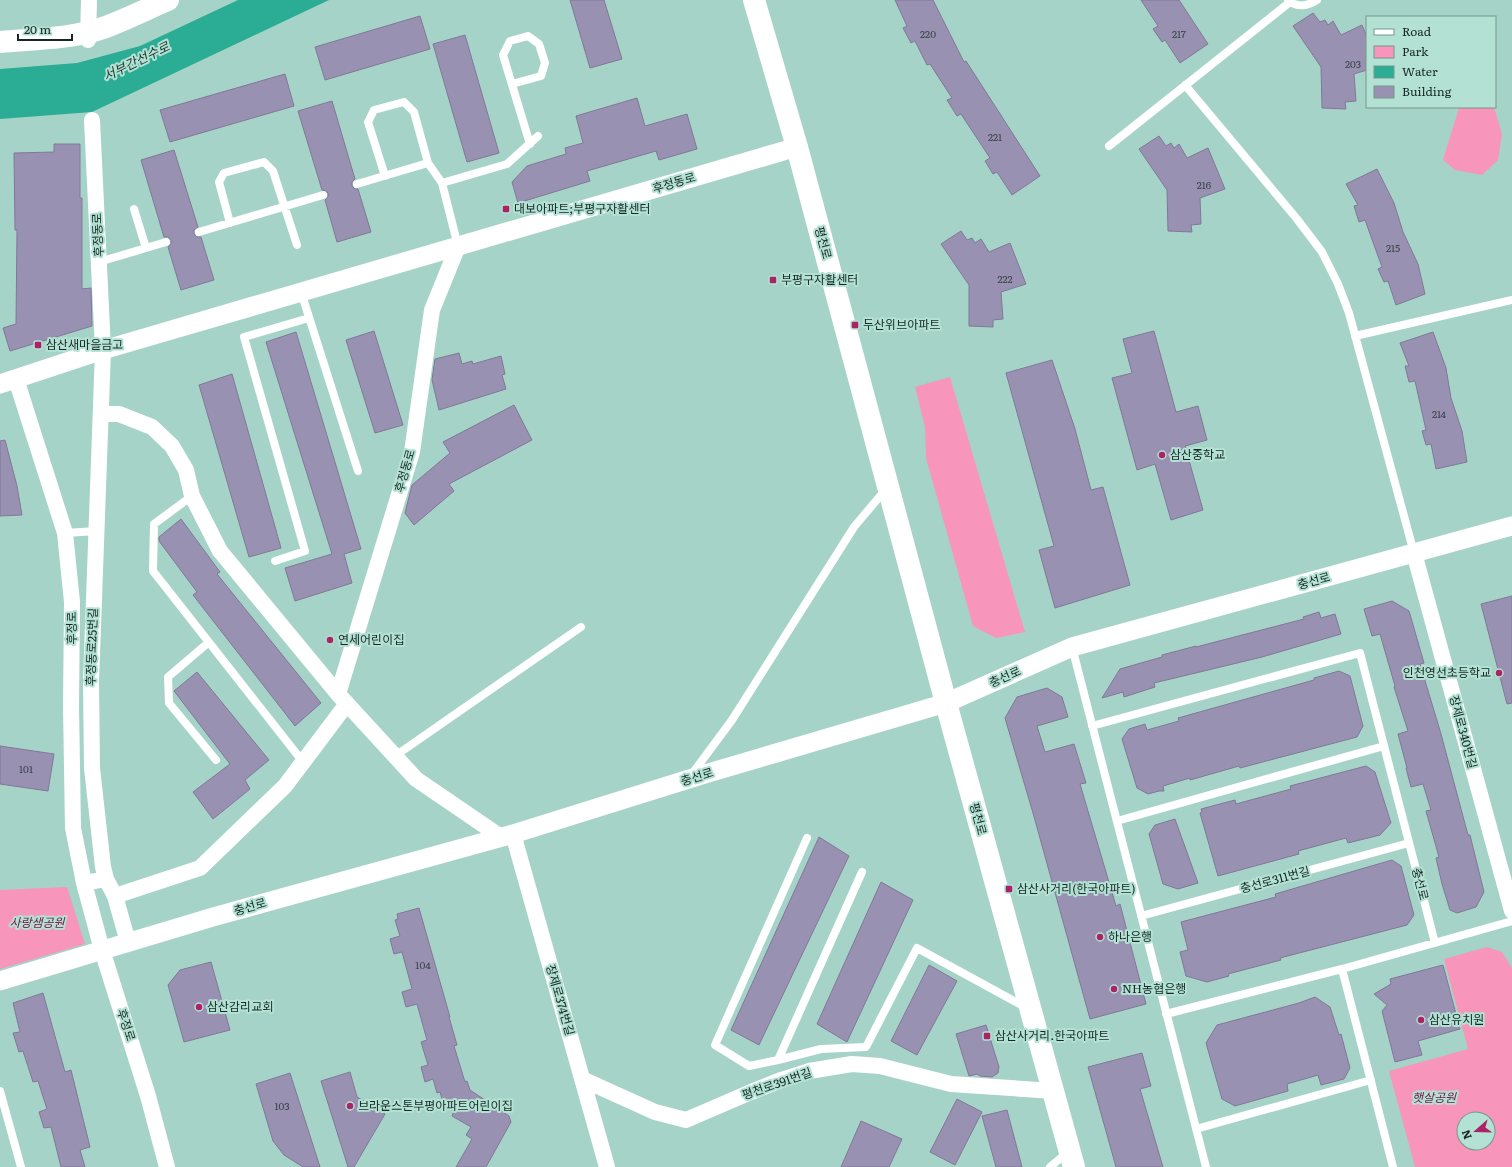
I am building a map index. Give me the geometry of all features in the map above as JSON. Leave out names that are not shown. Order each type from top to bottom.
[{"type":"main road","points":[[0,42],[64,36],[89,36],[168,0]]},
{"type":"main road","name":"평천로","points":[[754,0],[798,147],[946,703],[1072,1159]]},
{"type":"street","points":[[89,0],[89,36]]},
{"type":"street","name":"후정동로","points":[[92,120],[103,350]]},
{"type":"street","name":"후정동로","points":[[8,382],[103,350],[798,147]]},
{"type":"street","name":"후정동로","points":[[342,699],[412,452],[432,310],[458,246]]},
{"type":"street","name":"후정동로25번길","points":[[103,350],[91,682],[92,768],[103,867],[106,879]]},
{"type":"street","name":"후정로","points":[[8,382],[65,533],[72,602],[71,706],[73,828],[84,883],[102,950],[148,1096],[167,1167]]},
{"type":"street","points":[[101,414],[119,414],[152,427],[172,446],[186,470],[192,496],[220,551],[342,699],[416,779],[507,835]]},
{"type":"street","name":"충선로","points":[[0,981],[128,942],[507,835],[688,779],[946,703],[1072,647],[1512,526]]},
{"type":"street","name":"장제로340번길","points":[[1414,553],[1512,911]]},
{"type":"street","points":[[115,896],[200,868],[285,786],[303,762],[342,699]]},
{"type":"street","name":"장제로374번길","points":[[507,835],[582,1079],[607,1167]]},
{"type":"street","points":[[84,883],[106,879],[115,896],[128,942]]},
{"type":"street","name":"평천로391번길","points":[[582,1079],[655,1112],[686,1120],[781,1080],[809,1071],[852,1064],[880,1066],[951,1084],[1054,1091]]},
{"type":"lane","points":[[1109,146],[1289,1],[1301,6],[1312,4],[1317,0]]},
{"type":"lane","points":[[512,84],[541,76],[545,63],[539,44],[528,36],[510,41],[503,55],[530,144]]},
{"type":"lane","points":[[1185,85],[1297,219],[1322,252],[1338,284],[1355,336],[1414,553]]},
{"type":"lane","points":[[385,176],[368,122],[374,110],[404,102],[414,112],[428,163],[442,183],[458,246]]},
{"type":"lane","points":[[442,183],[507,164],[538,136]]},
{"type":"lane","points":[[230,222],[219,182],[224,173],[264,162],[273,170],[297,245]]},
{"type":"lane","points":[[357,184],[428,163]]},
{"type":"lane","points":[[199,232],[323,195]]},
{"type":"lane","points":[[134,209],[146,248]]},
{"type":"lane","points":[[99,262],[166,242]]},
{"type":"lane","points":[[301,292],[358,471]]},
{"type":"lane","points":[[1355,336],[1512,300]]},
{"type":"lane","points":[[275,561],[305,551],[244,337],[309,318]]},
{"type":"lane","points":[[688,779],[732,720],[854,527],[888,487]]},
{"type":"lane","points":[[192,496],[154,524],[153,571],[303,762]]},
{"type":"lane","points":[[65,533],[97,531]]},
{"type":"lane","points":[[395,756],[581,628]]},
{"type":"lane","points":[[209,642],[168,677],[169,703],[216,760]]},
{"type":"lane","points":[[1072,647],[1206,1167]]},
{"type":"lane","name":"충선로","points":[[1092,726],[1360,653],[1435,943]]},
{"type":"lane","points":[[1117,821],[1384,746]]},
{"type":"lane","points":[[807,838],[714,1045],[749,1066],[821,1049],[866,1047],[917,948],[1031,1010]]},
{"type":"lane","name":"충선로311번길","points":[[1141,916],[1409,843]]},
{"type":"lane","points":[[778,1060],[862,872]]},
{"type":"lane","points":[[1166,1014],[1342,969],[1512,921]]},
{"type":"lane","points":[[1342,969],[1393,1167]]},
{"type":"lane","points":[[1196,1129],[1371,1080]]},
{"type":"lane","points":[[0,1091],[21,1167]]},
{"type":"lane","name":"평천로","points":[[1050,1167],[1072,1159]]},
{"type":"green space","points":[[1459,108],[1494,108],[1502,134],[1498,160],[1482,175],[1455,170],[1443,160]]},
{"type":"green space","points":[[950,377],[1025,632],[996,638],[973,626],[926,458],[925,427],[915,387]]},
{"type":"green space","name":"사랑샘공원","points":[[67,887],[85,944],[0,969],[0,890]]},
{"type":"green space","name":"햇살공원","points":[[1487,947],[1502,952],[1512,968],[1512,1167],[1415,1167],[1389,1071],[1468,1049],[1444,959]]},
{"type":"water","name":"서부간선수로","points":[[238,0],[329,0],[92,112],[0,119],[0,69],[77,63],[140,46]]},
{"type":"building","points":[[570,0],[604,0],[622,59],[590,68]]},
{"type":"building","points":[[895,0],[933,0],[964,62],[966,61],[1040,176],[1012,195],[997,172],[993,174],[985,161],[990,158],[961,114],[957,116],[947,100],[952,98],[930,64],[927,65],[915,41],[911,43],[903,28],[907,26]]},
{"type":"building","points":[[1141,0],[1179,0],[1208,44],[1180,63],[1165,40],[1162,42],[1153,29],[1158,26]]},
{"type":"building","points":[[1313,13],[1320,22],[1325,20],[1328,25],[1333,21],[1341,35],[1362,25],[1366,35],[1366,70],[1354,74],[1356,101],[1345,102],[1346,109],[1322,108],[1321,67],[1293,26]]},
{"type":"building","points":[[420,16],[430,49],[325,80],[315,47]]},
{"type":"building","points":[[465,35],[499,153],[467,162],[433,44]]},
{"type":"building","points":[[285,74],[294,106],[170,142],[160,110]]},
{"type":"building","points":[[637,98],[645,126],[687,114],[697,149],[659,160],[656,151],[587,171],[590,181],[518,203],[512,182],[527,166],[566,154],[565,148],[583,143],[576,116]]},
{"type":"building","points":[[332,101],[355,179],[352,182],[352,186],[355,189],[358,189],[371,232],[337,242],[325,200],[328,197],[328,193],[322,190],[298,111]]},
{"type":"building","points":[[1159,136],[1166,146],[1171,143],[1174,148],[1179,144],[1187,158],[1208,148],[1225,189],[1200,198],[1201,224],[1191,225],[1192,232],[1168,231],[1167,190],[1139,149]]},
{"type":"building","points":[[54,144],[80,144],[80,198],[82,198],[82,289],[91,288],[92,326],[10,351],[3,328],[16,324],[17,230],[15,230],[14,153],[54,152]]},
{"type":"building","points":[[174,150],[198,227],[194,230],[194,234],[197,237],[201,237],[214,280],[181,290],[168,247],[171,244],[171,240],[168,237],[164,237],[141,160]]},
{"type":"building","points":[[1377,169],[1394,203],[1403,232],[1418,264],[1425,294],[1396,305],[1388,281],[1384,282],[1378,269],[1382,267],[1365,220],[1359,222],[1354,206],[1358,205],[1346,184]]},
{"type":"building","points":[[961,231],[967,240],[972,238],[975,243],[981,239],[989,252],[1010,243],[1026,284],[1001,292],[1003,319],[993,320],[993,327],[969,326],[969,285],[941,244]]},
{"type":"building","points":[[374,331],[403,425],[375,433],[346,340]]},
{"type":"building","points":[[1154,331],[1176,412],[1198,406],[1207,440],[1185,446],[1203,510],[1171,520],[1155,464],[1137,470],[1112,378],[1132,373],[1123,339]]},
{"type":"building","points":[[296,332],[361,549],[344,554],[352,583],[295,601],[285,568],[332,554],[266,342]]},
{"type":"building","points":[[1433,332],[1446,368],[1451,398],[1462,431],[1467,462],[1436,469],[1431,444],[1426,445],[1422,431],[1426,430],[1415,381],[1409,382],[1405,366],[1409,366],[1400,343]]},
{"type":"building","points":[[459,353],[462,364],[472,361],[473,364],[501,356],[505,374],[502,375],[506,389],[439,410],[432,380],[435,359]]},
{"type":"building","points":[[1052,360],[1075,429],[1091,490],[1103,487],[1130,585],[1055,608],[1039,550],[1054,546],[1006,373]]},
{"type":"building","points":[[232,374],[281,548],[249,557],[199,385]]},
{"type":"building","points":[[514,405],[532,440],[449,484],[454,491],[414,525],[405,513],[412,485],[450,453],[443,442]]},
{"type":"building","points":[[5,440],[17,486],[22,515],[0,516],[0,441]]},
{"type":"building","points":[[181,519],[220,572],[217,574],[321,703],[295,726],[193,595],[197,592],[159,541],[159,537]]},
{"type":"building","points":[[1512,596],[1512,703],[1507,704],[1481,604]]},
{"type":"building","points":[[1392,601],[1409,611],[1424,663],[1420,664],[1441,734],[1468,835],[1470,835],[1484,892],[1476,907],[1457,913],[1450,910],[1442,884],[1436,858],[1439,857],[1426,811],[1431,810],[1423,784],[1411,787],[1398,734],[1408,731],[1394,687],[1395,686],[1380,634],[1372,636],[1364,609]]},
{"type":"building","points":[[1319,612],[1321,618],[1335,614],[1341,634],[1262,657],[1154,683],[1155,687],[1124,697],[1123,692],[1102,698],[1120,669],[1162,657],[1162,655],[1304,619],[1303,617]]},
{"type":"building","points":[[1339,671],[1350,676],[1363,726],[1357,737],[1240,768],[1239,766],[1190,780],[1190,778],[1163,786],[1164,791],[1148,794],[1137,788],[1122,739],[1129,729],[1145,724],[1147,730],[1179,721],[1178,718],[1314,680],[1314,678]]},
{"type":"building","points":[[197,672],[269,760],[245,780],[250,789],[213,819],[193,792],[230,764],[174,691]]},
{"type":"building","points":[[1047,688],[1062,697],[1068,717],[1037,726],[1045,752],[1074,744],[1086,783],[1080,784],[1116,906],[1120,904],[1146,1004],[1090,1019],[1005,718],[1017,697]]},
{"type":"building","points":[[0,746],[54,754],[48,791],[0,784]]},
{"type":"building","points":[[1366,766],[1375,772],[1391,823],[1380,835],[1348,843],[1346,838],[1298,851],[1299,854],[1218,876],[1200,813],[1202,812],[1201,809],[1235,800],[1236,804],[1291,789],[1290,786]]},
{"type":"building","points":[[1175,819],[1198,883],[1178,889],[1163,884],[1149,834],[1155,825]]},
{"type":"building","points":[[819,837],[849,856],[759,1045],[731,1030]]},
{"type":"building","points":[[1392,860],[1401,866],[1414,915],[1407,925],[1280,958],[1281,960],[1228,974],[1229,976],[1207,982],[1186,976],[1180,952],[1188,950],[1181,922],[1276,897],[1275,894]]},
{"type":"building","points":[[881,882],[913,900],[847,1042],[817,1024]]},
{"type":"building","points":[[419,908],[450,1017],[457,1045],[454,1046],[465,1082],[467,1081],[470,1090],[509,1116],[511,1122],[486,1167],[456,1167],[472,1139],[466,1135],[471,1127],[452,1116],[454,1111],[447,1107],[440,1092],[437,1093],[433,1079],[425,1082],[421,1067],[428,1065],[421,1042],[427,1040],[417,1004],[406,1007],[402,992],[412,989],[402,952],[394,954],[390,939],[400,936],[395,920],[398,919],[397,914]]},
{"type":"building","name":"삼산감리교회","points":[[211,962],[230,1030],[184,1042],[168,985],[180,970]]},
{"type":"building","points":[[929,965],[957,981],[917,1055],[891,1041]]},
{"type":"building","name":"삼산유치원","points":[[1443,965],[1460,1029],[1418,1041],[1422,1055],[1395,1062],[1382,1011],[1387,1005],[1374,994],[1391,984],[1390,979]]},
{"type":"building","points":[[43,993],[65,1072],[71,1070],[90,1147],[80,1150],[85,1167],[61,1167],[51,1127],[44,1128],[39,1112],[47,1109],[38,1081],[33,1082],[23,1051],[19,1052],[13,1033],[20,1032],[13,1003]]},
{"type":"building","points":[[1315,997],[1330,1007],[1339,1035],[1341,1034],[1350,1068],[1344,1079],[1321,1085],[1318,1075],[1287,1084],[1288,1091],[1235,1106],[1222,1099],[1206,1043],[1217,1025],[1299,1003]]},
{"type":"building","points":[[986,1025],[999,1067],[998,1073],[992,1077],[980,1076],[977,1074],[969,1076],[956,1034]]},
{"type":"building","points":[[1142,1053],[1151,1086],[1140,1089],[1163,1167],[1116,1167],[1088,1067]]},
{"type":"building","name":"브라운스톤부평아파트어린이집","points":[[350,1072],[357,1097],[385,1114],[354,1167],[348,1167],[321,1081]]},
{"type":"building","points":[[290,1073],[320,1167],[303,1167],[284,1155],[273,1141],[256,1084]]},
{"type":"building","points":[[957,1099],[982,1112],[955,1165],[930,1152]]},
{"type":"building","points":[[1007,1110],[1022,1167],[996,1167],[982,1116]]},
{"type":"building","points":[[861,1121],[902,1139],[889,1167],[841,1167]]},
{"type":"place","name":"대보아파트;부평구자활센터","points":[[506,209]]},
{"type":"place","name":"부평구자활센터","points":[[773,280]]},
{"type":"place","name":"두산위브아파트","points":[[855,325]]},
{"type":"place","name":"삼산새마을금고","points":[[38,345]]},
{"type":"place","name":"삼산중학교","points":[[1162,455]]},
{"type":"place","name":"연세어린이집","points":[[330,640]]},
{"type":"place","name":"인천영선초등학교","points":[[1499,673]]},
{"type":"place","name":"삼산사거리(한국아파트)","points":[[1009,889]]},
{"type":"place","name":"하나은행","points":[[1100,937]]},
{"type":"place","name":"NH농협은행","points":[[1114,989]]},
{"type":"place","name":"삼산감리교회","points":[[199,1007]]},
{"type":"place","name":"삼산유치원","points":[[1421,1020]]},
{"type":"place","name":"삼산사거리.한국아파트","points":[[987,1036]]},
{"type":"place","name":"브라운스톤부평아파트어린이집","points":[[350,1106]]}]
